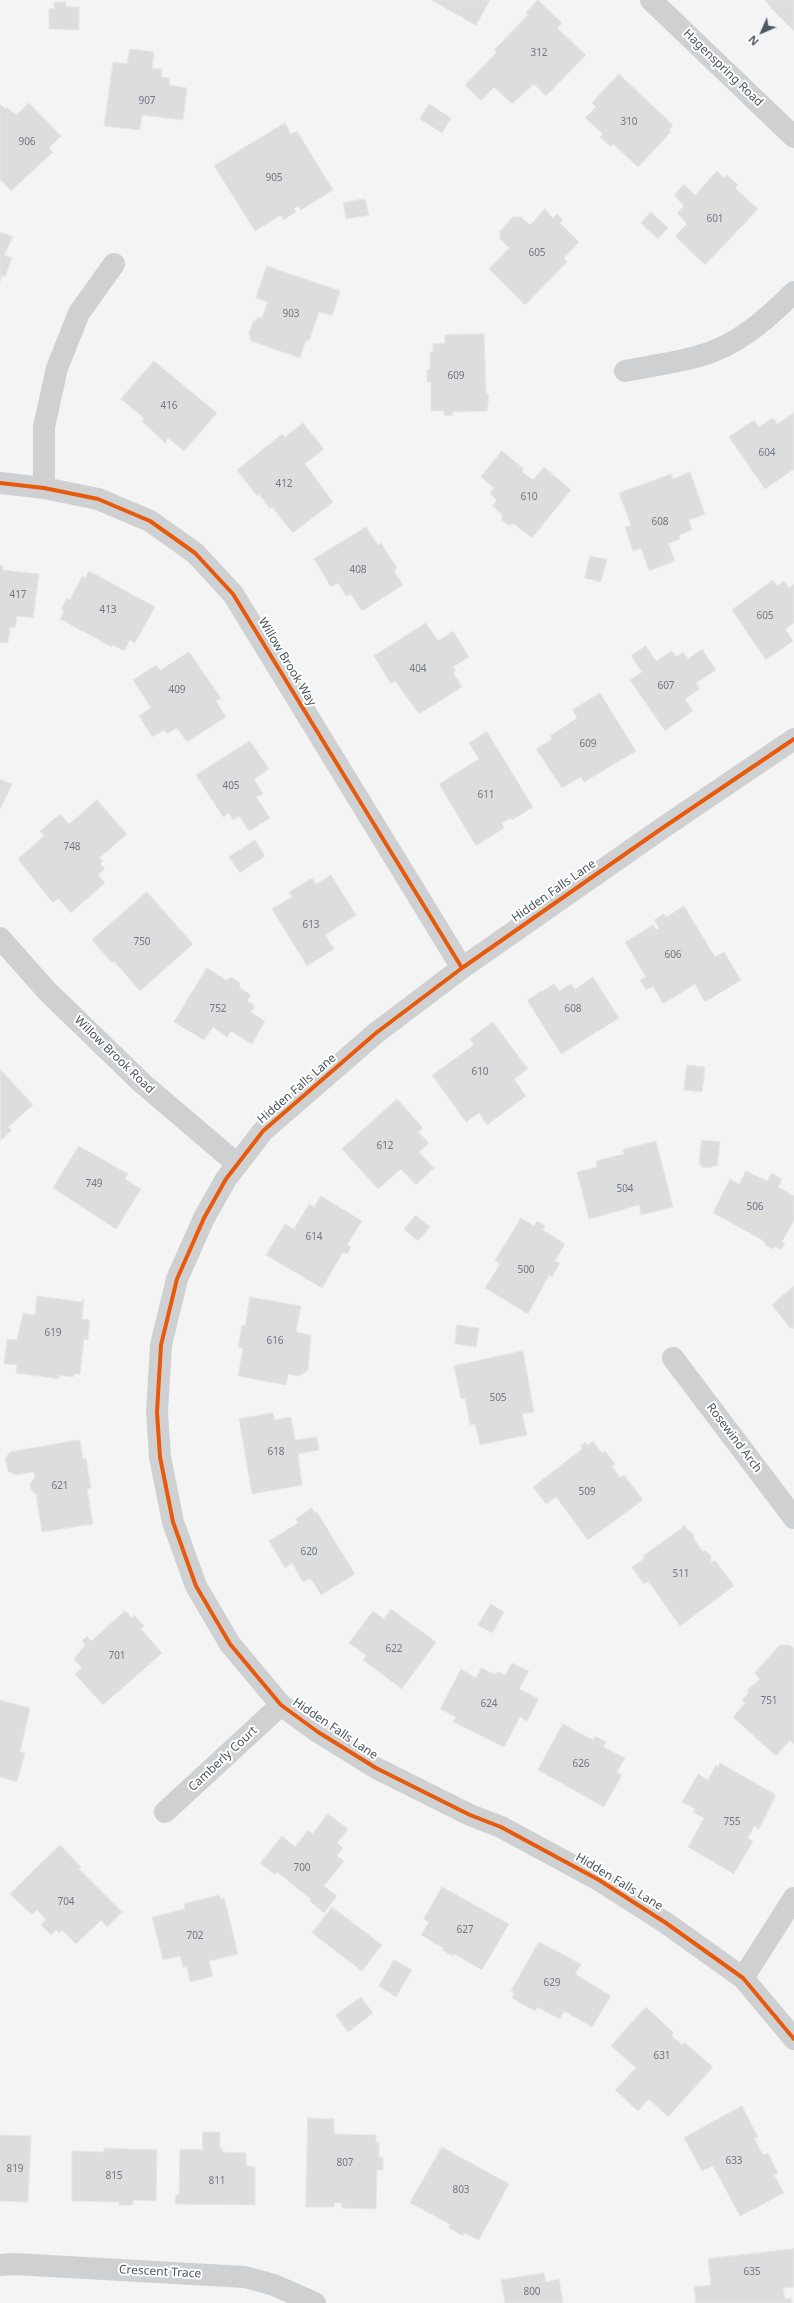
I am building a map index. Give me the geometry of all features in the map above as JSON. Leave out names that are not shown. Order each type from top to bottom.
[{"type":"street","name":"Hagenspring Road","points":[[651,0],[794,136]]},
{"type":"street","points":[[44,488],[44,427],[57,368],[79,313],[114,264]]},
{"type":"street","points":[[625,371],[700,356],[726,346],[761,324],[794,292]]},
{"type":"street","name":"Willow Brook Way","points":[[0,483],[44,488],[98,499],[150,521],[195,553],[233,594],[462,968]]},
{"type":"street","name":"Hidden Falls Lane","points":[[794,738],[462,968],[376,1034],[262,1131],[226,1179],[204,1218],[177,1279],[161,1345],[157,1412],[160,1457],[172,1522],[196,1586],[230,1644],[281,1706],[318,1732],[376,1768],[470,1814],[501,1827],[599,1880],[666,1923],[742,1978],[794,2039]]},
{"type":"street","name":"Willow Brook Road","points":[[0,938],[48,992],[142,1083],[237,1164]]},
{"type":"street","name":"Rosewind Arch","points":[[673,1358],[794,1518]]},
{"type":"street","name":"Camberly Court","points":[[165,1812],[281,1706]]},
{"type":"street","points":[[742,1978],[794,1898]]},
{"type":"street","name":"Crescent Trace","points":[[0,2266],[14,2264],[245,2277],[274,2285],[315,2303]]},
{"type":"building","points":[[432,0],[490,0],[476,25]]},
{"type":"building","points":[[538,0],[562,23],[557,28],[586,55],[546,96],[534,84],[512,104],[494,87],[481,101],[465,85],[497,52],[494,50],[528,15],[526,13]]},
{"type":"building","points":[[765,0],[794,0],[794,31],[773,10]]},
{"type":"building","points":[[54,2],[66,2],[66,7],[79,7],[79,30],[49,29],[49,9],[54,9]]},
{"type":"building","points":[[130,49],[154,52],[152,68],[162,69],[161,77],[170,78],[169,85],[187,88],[183,120],[142,115],[140,130],[104,126],[113,62],[127,64]]},
{"type":"building","points":[[619,74],[673,125],[669,130],[671,132],[638,167],[613,144],[611,147],[600,137],[603,134],[585,118],[596,107],[592,103]]},
{"type":"building","points":[[29,103],[61,136],[49,148],[53,152],[11,191],[0,179],[0,104],[5,109],[7,107],[16,115]]},
{"type":"building","points":[[429,104],[451,118],[442,133],[420,119]]},
{"type":"building","points":[[285,123],[291,134],[297,131],[333,190],[301,210],[298,206],[294,208],[296,212],[283,220],[281,215],[255,231],[214,166]]},
{"type":"building","points":[[717,171],[724,178],[727,175],[738,185],[735,188],[758,209],[705,265],[675,236],[687,224],[677,213],[684,206],[674,195],[684,184],[695,195]]},
{"type":"building","points":[[365,199],[369,215],[346,219],[343,203]]},
{"type":"building","points":[[545,209],[553,218],[557,214],[563,220],[560,223],[579,242],[564,258],[567,262],[525,305],[489,269],[509,248],[500,239],[500,231],[513,217],[521,217],[530,225]]},
{"type":"building","points":[[651,212],[668,228],[658,239],[641,223]]},
{"type":"building","points":[[0,232],[13,237],[4,255],[12,258],[5,277],[2,275],[0,282]]},
{"type":"building","points":[[267,266],[340,291],[332,316],[319,312],[309,341],[306,340],[300,358],[251,341],[249,333],[253,322],[259,317],[262,318],[268,302],[256,298]]},
{"type":"building","points":[[484,334],[486,393],[489,395],[487,411],[452,412],[453,415],[444,416],[444,411],[431,411],[431,382],[427,382],[427,370],[430,370],[430,352],[433,352],[433,344],[445,343],[445,335]]},
{"type":"building","points":[[154,361],[217,413],[184,451],[168,438],[165,443],[142,421],[144,418],[121,399]]},
{"type":"building","points":[[794,413],[794,469],[765,489],[729,437],[754,420],[759,427],[773,418],[777,424]]},
{"type":"building","points":[[303,423],[324,449],[305,464],[333,502],[293,533],[272,507],[270,509],[259,494],[257,496],[237,470],[282,434],[285,437]]},
{"type":"building","points":[[502,451],[524,469],[522,472],[533,480],[544,467],[571,490],[532,538],[514,524],[508,525],[502,520],[502,514],[492,506],[497,500],[490,494],[494,488],[481,477]]},
{"type":"building","points":[[690,472],[705,514],[689,520],[692,530],[680,535],[679,540],[668,543],[675,561],[649,571],[641,548],[633,551],[625,527],[631,525],[619,493],[671,474],[673,479]]},
{"type":"building","points":[[366,527],[378,545],[381,543],[397,568],[394,571],[403,585],[362,611],[351,594],[346,596],[338,583],[331,587],[314,559]]},
{"type":"building","points":[[590,556],[607,559],[601,582],[585,578]]},
{"type":"building","points":[[0,565],[3,565],[2,570],[39,574],[33,618],[17,616],[15,628],[10,627],[8,643],[0,642]]},
{"type":"building","points":[[89,571],[155,607],[135,643],[130,640],[124,651],[113,645],[112,647],[60,619],[64,611],[61,609],[67,598],[70,600],[82,576],[85,578]]},
{"type":"building","points":[[773,580],[777,586],[784,581],[789,588],[794,584],[794,623],[785,629],[793,641],[766,660],[732,610]]},
{"type":"building","points":[[426,623],[438,641],[453,631],[469,657],[453,667],[456,670],[453,672],[462,687],[419,714],[395,681],[391,684],[374,656]]},
{"type":"building","points":[[646,646],[656,661],[672,651],[676,657],[683,652],[688,659],[702,649],[716,670],[696,683],[700,689],[685,699],[693,711],[665,731],[630,680],[642,672],[631,656]]},
{"type":"building","points":[[189,652],[221,698],[216,701],[226,717],[187,742],[177,728],[167,734],[164,730],[152,737],[139,716],[151,708],[133,680],[156,665],[160,670]]},
{"type":"building","points":[[600,693],[636,751],[584,782],[581,777],[562,788],[536,749],[552,739],[550,736],[577,718],[573,710]]},
{"type":"building","points":[[487,732],[533,807],[512,820],[511,818],[502,823],[504,828],[476,846],[439,784],[479,759],[469,743]]},
{"type":"building","points":[[250,741],[269,769],[254,779],[263,794],[256,797],[270,818],[249,831],[239,816],[233,820],[229,813],[223,817],[196,775]]},
{"type":"building","points":[[0,779],[12,784],[0,809]]},
{"type":"building","points":[[97,800],[127,834],[99,858],[103,861],[100,864],[105,869],[98,875],[105,883],[71,913],[58,898],[53,903],[18,859],[44,836],[40,831],[60,814],[69,824]]},
{"type":"building","points":[[255,840],[265,856],[240,873],[229,857]]},
{"type":"building","points":[[331,875],[356,915],[325,935],[334,949],[307,966],[272,909],[292,897],[289,892],[312,878],[316,884]]},
{"type":"building","points":[[147,892],[193,944],[140,991],[114,961],[112,963],[92,940]]},
{"type":"building","points":[[684,906],[715,957],[724,952],[741,980],[705,1002],[695,984],[663,1004],[653,986],[646,990],[640,980],[646,977],[625,942],[653,925],[656,930],[659,928],[654,920],[664,914],[666,917]]},
{"type":"building","points":[[207,968],[226,980],[231,977],[239,982],[240,988],[251,995],[247,1001],[255,1006],[251,1012],[265,1021],[252,1044],[231,1031],[227,1037],[213,1027],[204,1040],[174,1022]]},
{"type":"building","points":[[593,977],[619,1018],[561,1054],[527,1000],[554,984],[559,991],[571,984],[575,989]]},
{"type":"building","points":[[493,1022],[528,1069],[514,1079],[526,1096],[487,1125],[479,1113],[466,1122],[432,1075],[474,1045],[470,1039]]},
{"type":"building","points":[[687,1065],[705,1067],[702,1092],[684,1090]]},
{"type":"building","points":[[0,1069],[33,1105],[8,1127],[12,1130],[1,1140]]},
{"type":"building","points":[[397,1099],[423,1128],[418,1132],[429,1143],[419,1152],[434,1168],[416,1185],[401,1169],[378,1189],[342,1149]]},
{"type":"building","points":[[702,1140],[720,1142],[717,1166],[711,1166],[711,1168],[701,1167],[701,1164],[699,1164]]},
{"type":"building","points":[[656,1141],[673,1207],[641,1215],[639,1205],[589,1219],[577,1172],[597,1167],[596,1161],[624,1154],[622,1150]]},
{"type":"building","points":[[79,1146],[128,1174],[125,1179],[141,1189],[116,1229],[53,1188]]},
{"type":"building","points":[[746,1171],[767,1181],[772,1173],[782,1179],[778,1187],[794,1196],[794,1220],[782,1242],[785,1243],[781,1250],[776,1247],[772,1249],[765,1245],[764,1241],[713,1213],[730,1179],[739,1184]]},
{"type":"building","points":[[321,1196],[362,1221],[347,1245],[351,1247],[347,1254],[343,1252],[322,1288],[266,1255],[285,1224],[294,1229],[309,1204],[314,1207]]},
{"type":"building","points":[[416,1215],[430,1227],[418,1241],[404,1229]]},
{"type":"building","points":[[521,1218],[534,1226],[537,1221],[545,1226],[543,1230],[565,1244],[555,1261],[560,1263],[552,1277],[549,1275],[528,1314],[485,1288],[500,1264],[495,1261]]},
{"type":"building","points":[[794,1286],[794,1329],[792,1327],[791,1329],[772,1305]]},
{"type":"building","points":[[37,1296],[82,1302],[82,1299],[84,1300],[82,1319],[90,1320],[88,1340],[84,1339],[80,1374],[74,1374],[73,1377],[59,1375],[59,1379],[16,1373],[17,1365],[4,1364],[7,1339],[17,1340],[23,1313],[35,1315]]},
{"type":"building","points":[[250,1297],[301,1306],[296,1332],[311,1335],[308,1370],[299,1376],[288,1374],[286,1385],[238,1376],[243,1348],[238,1347],[242,1325],[245,1326]]},
{"type":"building","points":[[457,1325],[479,1328],[476,1347],[455,1344]]},
{"type":"building","points":[[523,1351],[534,1412],[522,1414],[527,1435],[480,1445],[475,1424],[470,1425],[465,1398],[461,1399],[454,1366]]},
{"type":"building","points":[[273,1413],[275,1420],[291,1417],[295,1440],[317,1437],[319,1450],[298,1454],[302,1485],[252,1494],[239,1419]]},
{"type":"building","points":[[80,1440],[83,1459],[86,1458],[91,1488],[87,1489],[93,1524],[42,1532],[36,1494],[31,1490],[30,1483],[35,1478],[34,1472],[15,1475],[8,1471],[5,1458],[10,1452]]},
{"type":"building","points":[[593,1441],[602,1453],[605,1451],[615,1464],[612,1466],[620,1478],[624,1475],[643,1500],[588,1540],[556,1497],[546,1504],[533,1487],[582,1449],[580,1446],[585,1442],[588,1445]]},
{"type":"building","points":[[312,1508],[315,1513],[317,1512],[355,1574],[321,1595],[312,1580],[309,1579],[303,1582],[292,1563],[285,1568],[269,1541],[298,1523],[296,1519]]},
{"type":"building","points":[[683,1525],[694,1535],[694,1539],[702,1551],[706,1551],[711,1556],[711,1563],[715,1560],[734,1586],[680,1626],[648,1581],[644,1584],[632,1567],[645,1558],[643,1556],[682,1528]]},
{"type":"building","points":[[491,1604],[504,1612],[492,1633],[478,1625]]},
{"type":"building","points":[[391,1609],[436,1642],[402,1689],[363,1660],[366,1655],[349,1643],[373,1611],[384,1619]]},
{"type":"building","points":[[125,1611],[132,1618],[134,1615],[144,1626],[141,1629],[162,1653],[103,1705],[75,1674],[82,1668],[74,1659],[85,1645],[82,1641],[87,1636],[91,1641]]},
{"type":"building","points":[[780,1645],[790,1645],[794,1649],[794,1744],[790,1740],[776,1756],[733,1717],[745,1703],[742,1700],[749,1692],[747,1690],[760,1679],[755,1673]]},
{"type":"building","points":[[512,1663],[529,1671],[519,1689],[539,1699],[527,1721],[520,1717],[504,1747],[453,1722],[456,1717],[440,1709],[461,1669],[476,1678],[481,1668],[494,1674],[498,1672],[505,1675]]},
{"type":"building","points":[[0,1700],[30,1708],[20,1752],[25,1753],[17,1782],[0,1777]]},
{"type":"building","points":[[563,1724],[593,1740],[595,1736],[606,1742],[603,1747],[625,1758],[617,1772],[622,1775],[604,1807],[538,1770]]},
{"type":"building","points":[[720,1763],[776,1795],[759,1829],[754,1826],[748,1838],[753,1841],[734,1874],[688,1847],[704,1818],[693,1812],[695,1809],[682,1802],[698,1774],[708,1780],[716,1765],[718,1767]]},
{"type":"building","points":[[328,1814],[348,1829],[337,1843],[343,1848],[337,1856],[344,1861],[324,1886],[337,1896],[324,1913],[310,1901],[311,1899],[277,1872],[275,1875],[260,1863],[282,1836],[295,1847],[308,1830],[312,1834]]},
{"type":"building","points":[[60,1845],[81,1867],[79,1869],[122,1912],[107,1927],[101,1920],[76,1944],[62,1930],[59,1933],[56,1930],[51,1935],[41,1925],[46,1920],[37,1910],[32,1915],[10,1894]]},
{"type":"building","points":[[442,1887],[509,1924],[482,1970],[454,1954],[453,1956],[442,1950],[443,1948],[421,1935],[429,1922],[424,1919]]},
{"type":"building","points":[[220,1895],[221,1899],[224,1897],[238,1954],[209,1961],[213,1976],[190,1982],[187,1967],[183,1967],[180,1956],[163,1960],[152,1917],[185,1909],[184,1904]]},
{"type":"building","points":[[332,1907],[382,1945],[362,1971],[312,1933]]},
{"type":"building","points":[[539,1942],[581,1964],[575,1974],[611,1996],[592,2027],[564,2011],[560,2019],[537,2007],[535,2011],[512,1998],[514,1993],[511,1991]]},
{"type":"building","points":[[394,1960],[412,1970],[396,1997],[379,1986]]},
{"type":"building","points":[[361,1997],[373,2013],[348,2032],[336,2015]]},
{"type":"building","points":[[646,2007],[674,2033],[671,2035],[682,2045],[684,2042],[713,2067],[668,2117],[649,2099],[638,2111],[615,2090],[636,2068],[611,2046]]},
{"type":"building","points":[[742,2106],[758,2137],[754,2138],[763,2155],[768,2153],[778,2173],[774,2175],[784,2193],[740,2216],[713,2166],[702,2171],[684,2138]]},
{"type":"building","points":[[308,2118],[334,2119],[334,2134],[376,2135],[376,2142],[379,2142],[379,2157],[383,2157],[383,2170],[377,2170],[376,2209],[342,2208],[342,2203],[334,2203],[334,2207],[306,2207]]},
{"type":"building","points":[[203,2132],[220,2132],[220,2148],[223,2148],[222,2152],[246,2153],[246,2166],[255,2167],[255,2205],[175,2204],[176,2195],[179,2195],[180,2149],[202,2150]]},
{"type":"building","points":[[0,2135],[31,2136],[28,2202],[0,2201]]},
{"type":"building","points":[[442,2147],[509,2184],[479,2240],[464,2233],[463,2236],[449,2228],[450,2224],[410,2203]]},
{"type":"building","points":[[104,2148],[157,2150],[156,2201],[133,2200],[133,2205],[119,2205],[119,2202],[72,2201],[72,2151],[104,2152]]},
{"type":"building","points":[[794,2249],[794,2287],[783,2288],[785,2299],[791,2298],[792,2303],[696,2303],[694,2287],[711,2285],[708,2259]]},
{"type":"building","points":[[544,2273],[546,2282],[559,2279],[563,2303],[505,2303],[501,2280]]},
{"type":"cycle path","points":[[0,483],[44,488],[98,499],[150,521],[195,553],[233,594],[462,968]]},
{"type":"cycle path","points":[[794,739],[661,829],[462,968],[376,1033],[263,1131],[226,1179],[204,1218],[177,1279],[161,1345],[157,1412],[160,1457],[173,1522],[196,1586],[230,1644],[281,1705],[318,1732],[376,1768],[470,1815],[501,1827],[599,1880],[666,1923],[743,1978],[794,2039]]}]
